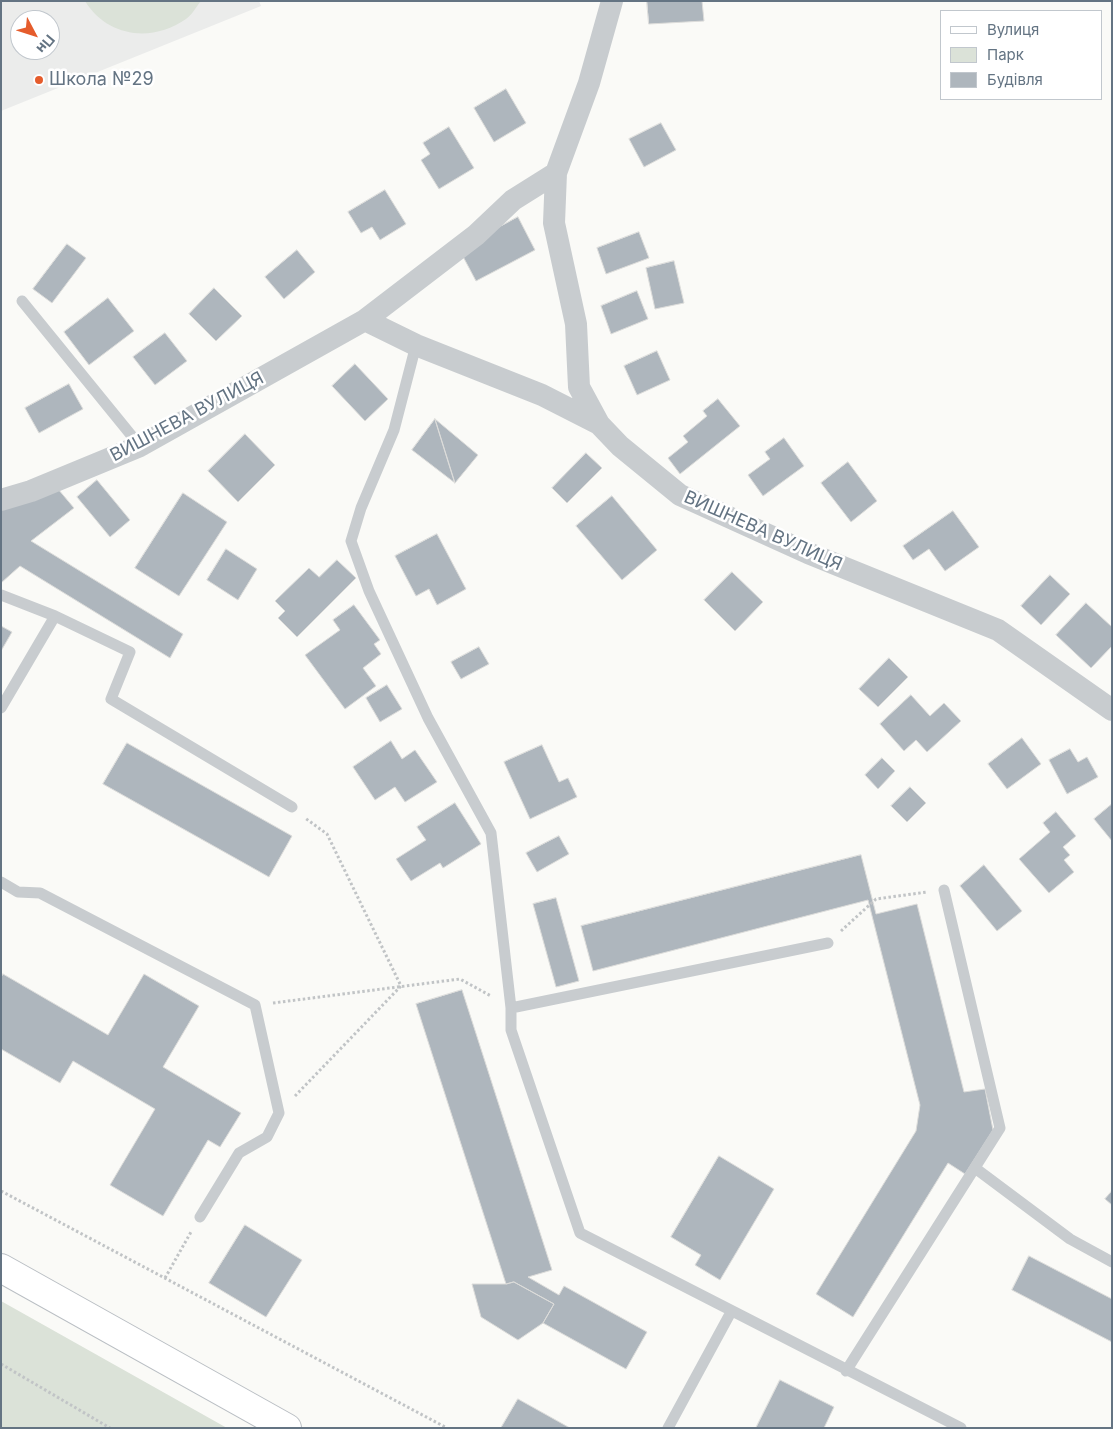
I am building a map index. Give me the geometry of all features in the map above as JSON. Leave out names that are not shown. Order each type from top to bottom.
[{"type":"main road","points":[[1,1268],[287,1428]]},
{"type":"street","points":[[599,424],[580,387],[576,324],[554,223],[556,173],[589,83],[612,1]]},
{"type":"street","name":"ВИШНЕВА ВУЛИЦЯ","points":[[1,500],[31,491],[140,446],[365,320],[476,234],[513,200],[556,173]]},
{"type":"street","name":"ВИШНЕВА ВУЛИЦЯ","points":[[365,320],[416,346],[542,395],[599,424],[620,446],[680,494],[800,550],[998,630],[1112,710]]},
{"type":"lane","points":[[22,300],[140,446]]},
{"type":"lane","points":[[416,346],[394,430],[360,508],[351,541],[369,591],[428,718],[491,833],[511,1008],[511,1030],[580,1234],[961,1428]]},
{"type":"lane","points":[[1,595],[55,616],[130,652],[111,699],[292,807]]},
{"type":"lane","points":[[1,708],[55,616]]},
{"type":"lane","points":[[1,882],[18,892],[40,893],[255,1005],[280,1113],[267,1137],[239,1153],[200,1216]]},
{"type":"lane","points":[[846,1371],[1000,1128],[944,890]]},
{"type":"lane","points":[[511,1008],[828,943]]},
{"type":"lane","points":[[975,1168],[1070,1239],[1112,1262]]},
{"type":"lane","points":[[668,1428],[731,1312]]},
{"type":"path","points":[[292,807],[327,834],[401,986]]},
{"type":"path","points":[[828,943],[876,899],[944,890]]},
{"type":"path","points":[[255,1005],[460,979],[511,1008]]},
{"type":"path","points":[[280,1113],[401,986]]},
{"type":"path","points":[[1,1191],[447,1428]]},
{"type":"path","points":[[166,1278],[200,1216]]},
{"type":"path","points":[[1,1364],[110,1428]]},
{"type":"shaded area","name":"Школа №29","points":[[1,1],[259,1],[261,6],[1,111]]},
{"type":"green space","points":[[85,1],[201,1],[186,19],[173,27],[145,33],[118,29],[94,13]]},
{"type":"green space","points":[[1,1301],[227,1428],[1,1428]]},
{"type":"building","points":[[647,1],[702,1],[704,21],[649,24]]},
{"type":"building","points":[[506,89],[526,123],[494,142],[474,108]]},
{"type":"building","points":[[661,123],[676,150],[644,167],[629,139]]},
{"type":"building","points":[[449,127],[474,168],[439,189],[421,160],[430,154],[423,143]]},
{"type":"building","points":[[385,190],[406,224],[380,240],[372,227],[361,233],[348,212]]},
{"type":"building","points":[[518,217],[535,250],[476,281],[459,249]]},
{"type":"building","points":[[639,232],[649,258],[606,274],[597,248]]},
{"type":"building","points":[[67,244],[86,258],[52,303],[33,289]]},
{"type":"building","points":[[297,250],[315,272],[284,299],[265,277]]},
{"type":"building","points":[[674,261],[684,303],[655,309],[646,268]]},
{"type":"building","points":[[214,288],[242,316],[216,341],[189,314]]},
{"type":"building","points":[[637,291],[648,319],[611,334],[601,306]]},
{"type":"building","points":[[108,298],[134,331],[89,365],[64,332]]},
{"type":"building","points":[[165,333],[187,361],[155,385],[133,357]]},
{"type":"building","points":[[657,351],[670,380],[637,395],[624,366]]},
{"type":"building","points":[[355,364],[388,399],[365,421],[332,386]]},
{"type":"building","points":[[69,384],[83,409],[39,433],[25,408]]},
{"type":"building","points":[[718,399],[740,426],[680,474],[668,458],[688,442],[683,436],[707,416],[703,411]]},
{"type":"building","points":[[435,419],[455,483],[412,450]]},
{"type":"building","points":[[435,419],[478,455],[455,483]]},
{"type":"building","points":[[245,434],[275,465],[238,502],[208,471]]},
{"type":"building","points":[[784,438],[804,466],[763,496],[748,475],[770,459],[765,452]]},
{"type":"building","points":[[586,453],[602,468],[567,503],[552,488]]},
{"type":"building","points":[[848,462],[877,501],[851,522],[821,483]]},
{"type":"building","points":[[97,480],[130,520],[110,537],[77,497]]},
{"type":"building","points":[[58,489],[74,508],[31,541],[183,634],[170,658],[20,566],[1,583],[1,510]]},
{"type":"building","points":[[183,493],[227,522],[179,596],[135,568]]},
{"type":"building","points":[[612,496],[657,550],[622,580],[576,526]]},
{"type":"building","points":[[953,511],[979,547],[945,571],[929,549],[913,560],[903,546]]},
{"type":"building","points":[[437,534],[466,589],[437,605],[429,589],[416,596],[395,556]]},
{"type":"building","points":[[226,549],[257,569],[238,600],[207,580]]},
{"type":"building","points":[[337,560],[356,578],[297,637],[278,618],[285,611],[275,601],[309,568],[319,577]]},
{"type":"building","points":[[732,572],[763,602],[735,631],[704,600]]},
{"type":"building","points":[[1050,575],[1070,594],[1041,625],[1021,606]]},
{"type":"building","points":[[1086,603],[1112,627],[1112,646],[1091,668],[1056,635]]},
{"type":"building","points":[[354,605],[380,640],[374,644],[381,654],[363,668],[376,686],[345,709],[305,655],[340,630],[333,620]]},
{"type":"building","points":[[1,626],[12,632],[1,651]]},
{"type":"building","points":[[479,647],[489,664],[461,679],[451,662]]},
{"type":"building","points":[[889,658],[908,677],[878,707],[859,689]]},
{"type":"building","points":[[387,685],[402,709],[380,722],[366,698]]},
{"type":"building","points":[[911,695],[930,716],[944,703],[961,721],[927,752],[916,740],[904,751],[880,724]]},
{"type":"building","points":[[1022,738],[1041,764],[1007,789],[988,764]]},
{"type":"building","points":[[391,741],[402,759],[415,750],[437,782],[405,802],[395,787],[375,800],[353,767]]},
{"type":"building","points":[[127,743],[292,836],[269,877],[103,784]]},
{"type":"building","points":[[542,745],[559,782],[568,778],[577,797],[530,819],[504,762]]},
{"type":"building","points":[[1070,749],[1078,762],[1087,757],[1098,777],[1067,794],[1049,760]]},
{"type":"building","points":[[882,758],[895,771],[878,789],[865,775]]},
{"type":"building","points":[[910,787],[926,803],[907,822],[891,806]]},
{"type":"building","points":[[455,803],[481,844],[443,868],[440,863],[411,881],[396,859],[426,840],[417,827]]},
{"type":"building","points":[[1112,804],[1112,841],[1094,819]]},
{"type":"building","points":[[1056,812],[1076,836],[1063,847],[1070,855],[1064,860],[1074,872],[1049,893],[1019,859],[1050,832],[1043,823]]},
{"type":"building","points":[[559,836],[569,854],[537,872],[526,853]]},
{"type":"building","points":[[861,855],[876,914],[917,904],[964,1092],[985,1089],[993,1130],[965,1174],[948,1163],[853,1317],[816,1294],[916,1131],[920,1105],[868,900],[593,971],[581,926]]},
{"type":"building","points":[[984,865],[1022,911],[997,931],[960,886]]},
{"type":"building","points":[[556,898],[579,981],[556,987],[533,904]]},
{"type":"building","points":[[3,974],[108,1035],[144,974],[199,1006],[163,1067],[241,1113],[220,1147],[208,1140],[163,1216],[110,1185],[155,1109],[73,1061],[60,1083],[1,1049],[1,978]]},
{"type":"building","points":[[462,990],[552,1270],[528,1277],[559,1295],[564,1286],[647,1332],[626,1369],[543,1323],[554,1304],[514,1282],[506,1284],[416,1004]]},
{"type":"building","points":[[719,1156],[774,1189],[720,1280],[695,1265],[701,1255],[671,1237]]},
{"type":"building","points":[[1112,1191],[1112,1205],[1105,1199]]},
{"type":"building","points":[[245,1225],[302,1260],[266,1317],[209,1283]]},
{"type":"building","points":[[1029,1256],[1112,1299],[1112,1342],[1012,1290]]},
{"type":"building","points":[[514,1282],[554,1304],[543,1323],[518,1340],[481,1317],[472,1284],[506,1284]]},
{"type":"building","points":[[780,1380],[834,1407],[824,1428],[756,1428]]},
{"type":"building","points":[[518,1399],[570,1428],[501,1428]]},
{"type":"place","name":"Школа №29","points":[[39,80]]}]
